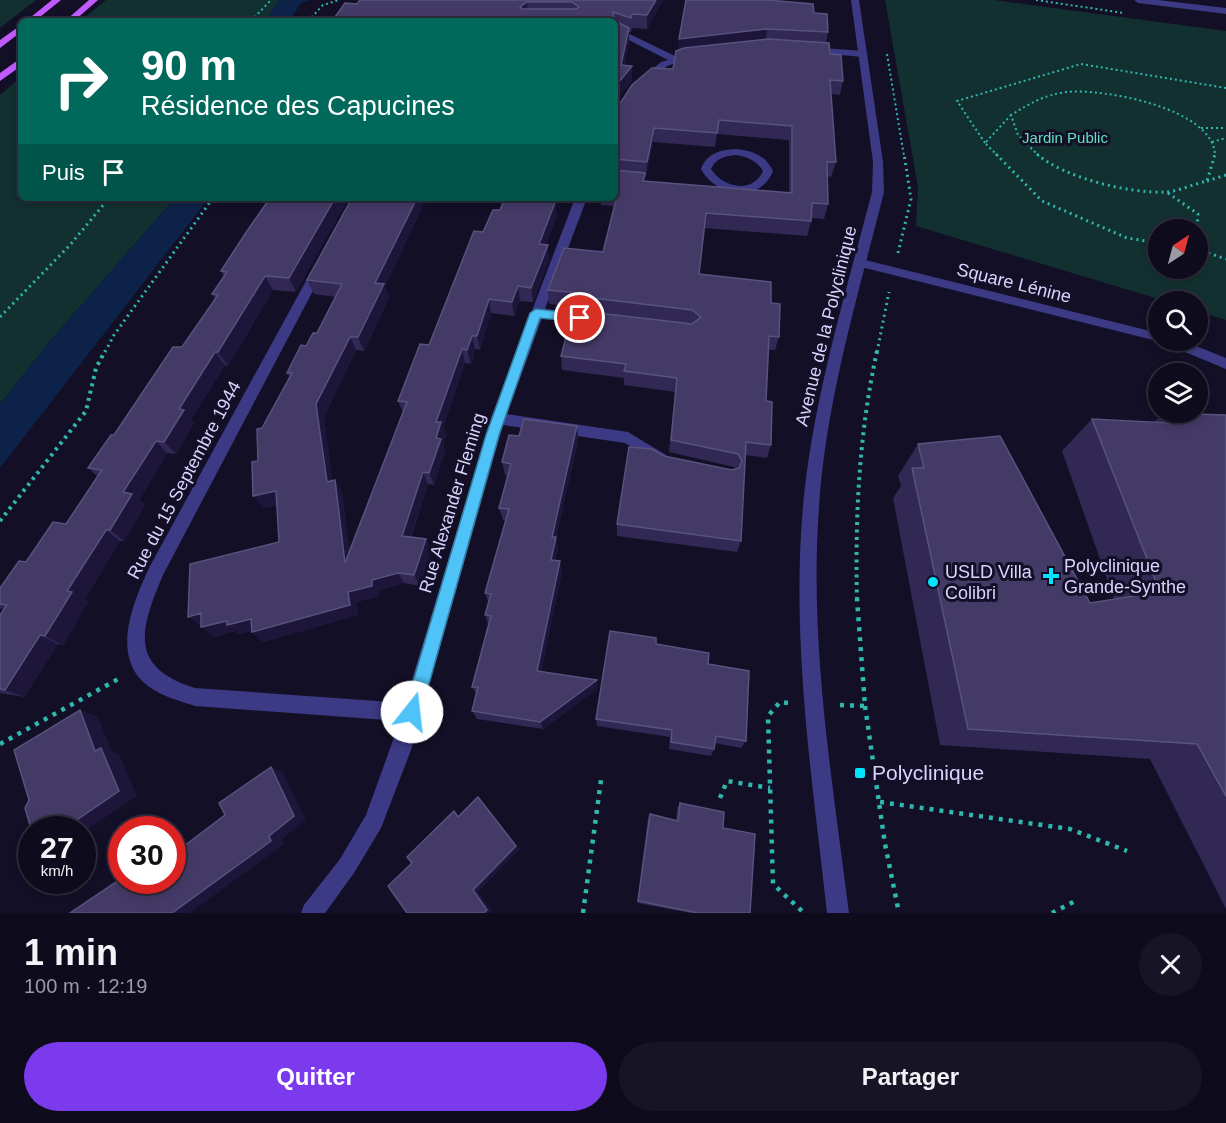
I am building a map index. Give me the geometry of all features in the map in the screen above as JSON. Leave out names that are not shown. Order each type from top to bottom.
[{"type":"main road","points":[[34,18],[57,0]]},
{"type":"main road","points":[[73,18],[94,0]]},
{"type":"main road","points":[[0,45],[18,30]]},
{"type":"main road","points":[[0,78],[18,63]]},
{"type":"street","name":"Avenue de la Polyclinique","points":[[838,913],[813,705],[808,597],[814,480],[830,382],[874,210],[879,174],[855,0]]},
{"type":"street","points":[[1138,0],[1226,11]]},
{"type":"street","points":[[1185,0],[1226,5]]},
{"type":"street","points":[[618,31],[674,59]]},
{"type":"street","points":[[799,50],[863,54]]},
{"type":"street","points":[[638,85],[659,67],[674,59],[705,53]]},
{"type":"street","points":[[701,186],[715,183],[732,189],[750,188],[764,182],[768,171],[762,161],[753,156],[736,152],[724,153],[711,159],[706,166],[708,176],[715,183]]},
{"type":"street","name":"Rue Alexander Fleming","points":[[312,913],[347,866],[374,821],[392,777],[498,418],[580,201]]},
{"type":"street","name":"Rue du 15 Septembre 1944","points":[[142,666],[137,655],[136,626],[147,590],[328,251]]},
{"type":"street","name":"Square Lénine","points":[[861,263],[1148,335]]},
{"type":"street","points":[[536,313],[607,321]]},
{"type":"street","points":[[1194,351],[1226,364]]},
{"type":"street","points":[[498,418],[628,438],[662,460],[675,465]]},
{"type":"street","points":[[142,666],[164,688],[195,697],[412,712]]},
{"type":"path","points":[[253,18],[271,0]]},
{"type":"path","points":[[311,18],[323,5],[339,0]]},
{"type":"path","points":[[885,44],[912,199],[893,271],[865,414],[859,476],[855,588],[865,706],[885,844],[899,913]]},
{"type":"path","points":[[1148,241],[1127,238],[1042,201],[985,143],[957,101],[1081,64],[1226,88]]},
{"type":"path","points":[[985,143],[1011,115],[1042,97],[1068,92],[1104,93],[1146,102],[1183,116],[1201,128],[1212,142],[1215,158],[1207,181]]},
{"type":"path","points":[[1011,115],[1018,135],[1040,157],[1073,175],[1118,187],[1167,192],[1226,175]]},
{"type":"path","points":[[1201,128],[1226,128]]},
{"type":"path","points":[[1212,142],[1226,138]]},
{"type":"path","points":[[1167,192],[1198,214],[1198,219]]},
{"type":"path","points":[[0,317],[77,238],[107,201]]},
{"type":"path","points":[[0,521],[86,411],[96,368],[114,335],[211,201]]},
{"type":"path","points":[[1208,253],[1226,259]]},
{"type":"path","points":[[0,744],[142,666]]},
{"type":"path","points":[[804,913],[773,884],[768,716],[780,702],[865,706]]},
{"type":"path","points":[[584,913],[601,780]]},
{"type":"path","points":[[720,798],[727,781],[770,788]]},
{"type":"path","points":[[880,802],[1070,829],[1127,851]]},
{"type":"path","points":[[1052,913],[1077,900]]},
{"type":"green space","points":[[0,0],[36,0],[0,28]]},
{"type":"green space","points":[[106,0],[280,0],[267,18],[84,18]]},
{"type":"green space","name":"Jardin Public","points":[[885,0],[994,0],[1226,31],[1226,320],[1208,314],[1208,291],[1148,291],[1148,296],[916,226],[918,187]]},
{"type":"green space","points":[[18,80],[18,201],[172,201],[50,341],[0,404],[0,95]]},
{"type":"water","points":[[280,0],[311,0],[301,3],[291,18],[267,18]]},
{"type":"water","points":[[172,201],[207,201],[0,468],[0,404],[50,341]]},
{"type":"building","points":[[360,0],[656,0],[647,15],[632,14],[631,18],[613,12],[614,18],[334,18],[345,3],[357,4]],"holes":[[[527,2],[572,2],[579,7],[576,9],[523,9],[520,7]]]},
{"type":"building","points":[[686,0],[767,0],[813,4],[814,13],[827,14],[828,32],[767,29],[679,39]]},
{"type":"building","points":[[618,22],[629,28],[621,65],[632,66],[618,83]]},
{"type":"building","points":[[768,39],[829,43],[830,54],[841,55],[843,81],[830,80],[836,162],[827,162],[828,204],[812,203],[811,221],[706,213],[699,274],[771,282],[771,303],[780,304],[779,337],[769,336],[766,401],[772,402],[771,445],[746,442],[741,541],[617,524],[629,447],[652,449],[664,456],[732,470],[739,468],[742,461],[738,454],[671,440],[677,378],[624,371],[626,364],[561,356],[573,310],[692,324],[701,317],[692,310],[577,296],[578,293],[548,290],[564,248],[603,252],[616,201],[618,201],[618,170],[645,173],[643,181],[792,193],[792,126],[719,120],[717,133],[654,128],[647,162],[618,159],[618,102],[621,102],[632,85],[652,68],[673,69],[676,51],[684,48]]},
{"type":"building","points":[[268,201],[333,201],[289,278],[265,276],[179,409],[184,410],[164,442],[156,441],[123,492],[132,494],[67,591],[72,592],[45,636],[40,635],[5,690],[0,689],[0,615],[7,605],[0,604],[0,588],[19,561],[26,562],[53,522],[66,524],[102,470],[88,468],[111,435],[114,435],[173,347],[182,347],[218,295],[212,294],[227,272],[221,271]]},
{"type":"building","points":[[350,201],[416,201],[375,283],[384,284],[358,337],[350,337],[316,404],[327,482],[335,480],[345,563],[407,402],[398,401],[420,344],[429,345],[474,231],[483,232],[493,210],[500,210],[504,201],[556,201],[539,244],[548,245],[531,288],[518,286],[512,302],[489,299],[477,336],[472,336],[467,350],[462,349],[436,422],[441,422],[436,438],[441,439],[429,473],[423,472],[402,536],[426,539],[414,575],[398,573],[372,580],[372,586],[348,592],[350,605],[252,632],[251,619],[227,625],[227,621],[201,627],[201,613],[188,617],[190,564],[279,542],[276,491],[253,496],[252,462],[258,461],[257,429],[262,428],[292,373],[287,373],[301,345],[306,346],[313,333],[317,333],[342,284],[307,280]]},
{"type":"building","points":[[1208,414],[1226,415],[1226,796],[1197,744],[968,729],[912,468],[924,468],[918,444],[1000,436],[1090,603],[1160,592],[1092,419],[1148,423],[1208,423]]},
{"type":"building","points":[[524,419],[577,426],[552,537],[556,537],[551,560],[560,561],[537,671],[597,680],[540,722],[472,711],[478,687],[472,687],[491,616],[485,615],[491,594],[485,593],[509,509],[499,508],[511,464],[502,462],[509,435],[519,436]]},
{"type":"building","points":[[610,631],[656,638],[656,644],[709,653],[708,664],[749,671],[746,741],[716,736],[714,749],[671,742],[672,730],[596,719]]},
{"type":"building","points":[[80,710],[95,751],[101,748],[119,791],[82,816],[27,816],[25,808],[29,800],[14,750]]},
{"type":"building","points":[[271,767],[294,816],[269,836],[271,841],[172,913],[70,913],[108,887],[108,894],[186,894],[186,844],[225,815],[219,803]]},
{"type":"building","points":[[478,797],[516,846],[473,890],[487,910],[484,913],[407,913],[388,886],[412,863],[407,857],[454,811],[458,817]]},
{"type":"building","points":[[680,803],[724,812],[723,828],[755,834],[750,913],[698,913],[638,901],[650,814],[678,821]]},
{"type":"place","name":"Polyclinique Grande-Synthe","points":[[1051,576]]},
{"type":"place","name":"USLD Villa Colibri","points":[[933,582]]},
{"type":"place","name":"Polyclinique","points":[[860,773]]},
{"type":"route","points":[[412,712],[492,435],[536,313],[580,318]]}]
